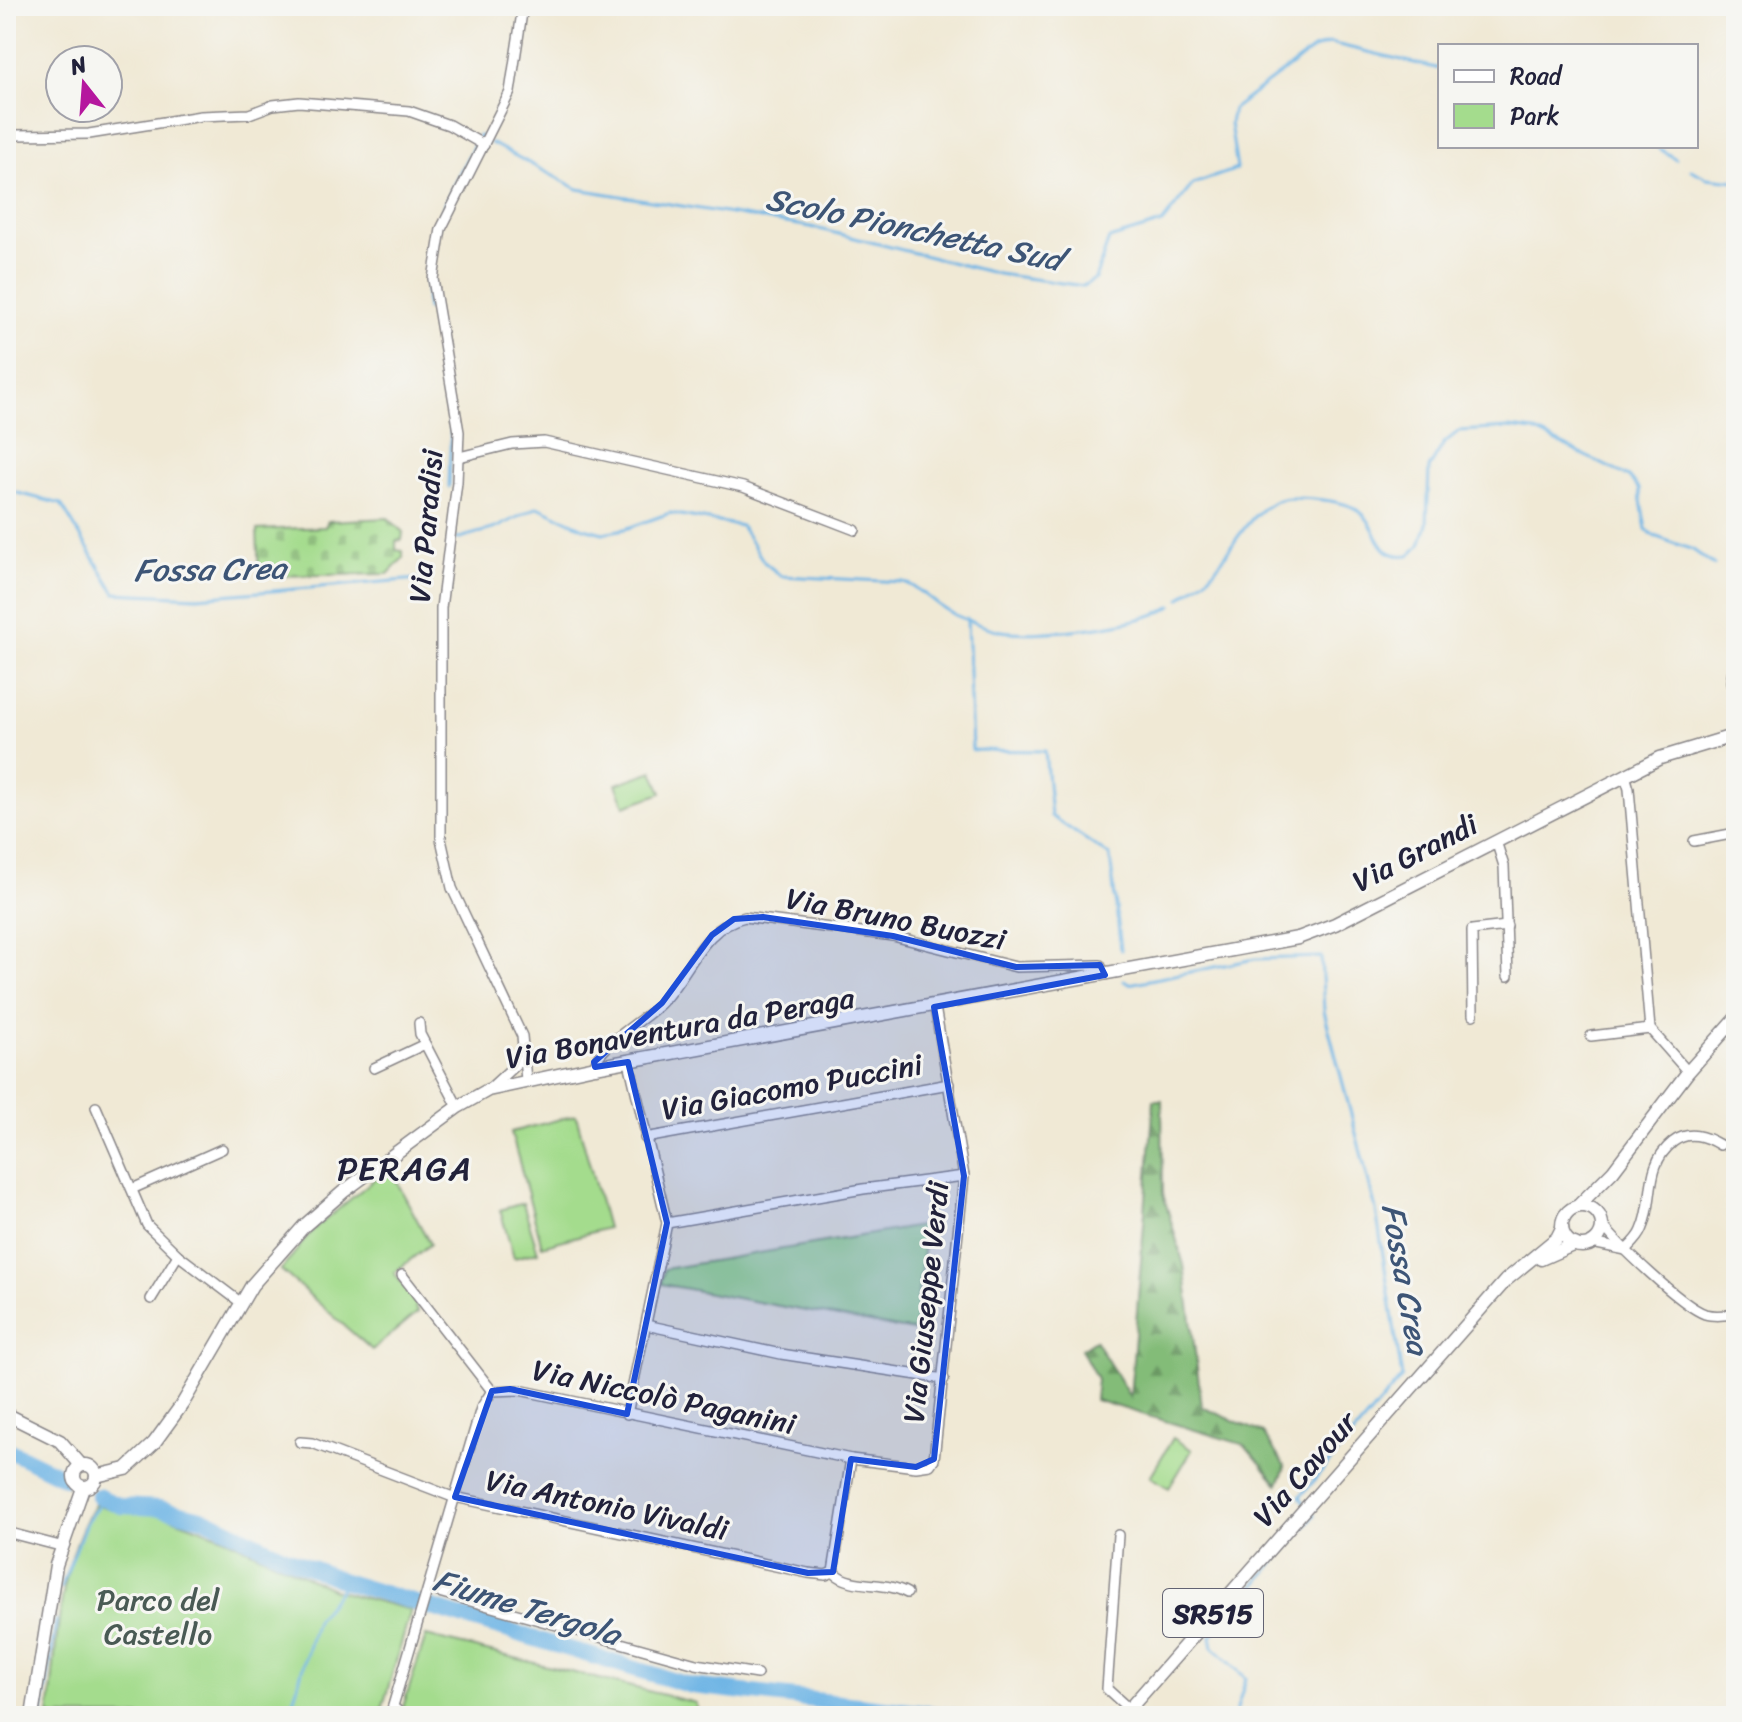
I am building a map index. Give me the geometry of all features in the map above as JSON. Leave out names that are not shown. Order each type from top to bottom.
[{"type":"main road","name":"Via Grandi","points":[[1105,975],[1309,935],[1625,775],[1672,753],[1736,735]]},
{"type":"main road","name":"Via Bonaventura da Peraga","points":[[96,1476],[126,1469],[154,1443],[183,1403],[240,1302],[315,1215],[458,1107],[488,1090],[595,1067],[1105,975]]},
{"type":"main road","points":[[1613,1171],[1599,1198],[1600,1234],[1592,1243],[1575,1244],[1566,1238],[1562,1228],[1568,1212],[1613,1171],[1688,1072],[1736,1018]]},
{"type":"main road","points":[[1578,1206],[1589,1207],[1600,1218]]},
{"type":"main road","name":"Via Cavour","points":[[1126,1712],[1523,1265],[1557,1238],[1562,1228]]},
{"type":"main road","name":"Via Cavour","points":[[1523,1265],[1575,1244]]},
{"type":"main road","points":[[6,1414],[60,1441],[81,1465],[91,1467],[96,1476],[93,1483],[83,1488],[60,1546],[32,1716]]},
{"type":"main road","points":[[81,1465],[73,1476],[83,1488]]},
{"type":"street","name":"Via Paradisi","points":[[523,6],[510,92],[479,142],[441,229],[433,266],[433,295],[456,410],[459,457],[441,608],[441,839],[452,888],[519,1026],[526,1055],[526,1080]]},
{"type":"street","points":[[15,135],[89,134],[201,116],[249,114],[273,105],[299,102],[409,111],[479,142]]},
{"type":"street","points":[[459,457],[512,444],[544,442],[743,487],[855,530]]},
{"type":"street","points":[[1736,651],[1731,682],[1736,707]]},
{"type":"street","points":[[1625,775],[1629,789],[1650,1029],[1688,1072]]},
{"type":"street","points":[[1694,841],[1736,833]]},
{"type":"street","points":[[1496,841],[1504,866],[1508,976]]},
{"type":"street","name":"Via Bruno Buozzi","points":[[595,1067],[601,1050],[662,1003],[712,935],[729,922],[745,917],[893,936],[1016,967],[1100,965],[1105,975]]},
{"type":"street","points":[[1473,1015],[1472,930],[1507,926]]},
{"type":"street","name":"Via Giuseppe Verdi","points":[[934,1459],[964,1176],[935,1007]]},
{"type":"street","points":[[419,1023],[425,1044],[458,1107]]},
{"type":"street","points":[[1591,1036],[1650,1029]]},
{"type":"street","points":[[374,1068],[425,1044]]},
{"type":"street","points":[[488,1090],[526,1055]]},
{"type":"street","points":[[627,1414],[667,1223],[629,1062]]},
{"type":"street","name":"Via Giacomo Puccini","points":[[645,1138],[949,1084]]},
{"type":"street","points":[[96,1107],[147,1225],[178,1255],[240,1302]]},
{"type":"street","points":[[1626,1250],[1643,1229],[1651,1176],[1669,1145],[1695,1135],[1720,1145]]},
{"type":"street","points":[[132,1189],[222,1149]]},
{"type":"street","points":[[667,1223],[850,1191],[964,1176]]},
{"type":"street","points":[[1600,1218],[1626,1250],[1692,1308],[1712,1315],[1736,1314]]},
{"type":"street","points":[[1592,1243],[1626,1250]]},
{"type":"street","points":[[151,1299],[178,1255]]},
{"type":"street","name":"Via Niccolò Paganini","points":[[402,1275],[492,1391],[519,1390],[851,1459],[916,1467],[925,1467],[934,1459]]},
{"type":"street","points":[[646,1325],[781,1354],[944,1379]]},
{"type":"street","points":[[404,1716],[392,1712],[484,1401],[492,1391]]},
{"type":"street","name":"Via Antonio Vivaldi","points":[[300,1442],[333,1451],[455,1497],[808,1573],[826,1575],[833,1572],[847,1581],[898,1588],[907,1593]]},
{"type":"street","points":[[833,1572],[851,1459]]},
{"type":"street","points":[[6,1532],[60,1546]]},
{"type":"street","name":"Via Cavour","points":[[1118,1535],[1107,1689],[1126,1712]]},
{"type":"street","points":[[426,1593],[696,1664],[757,1674]]},
{"type":"highlighted area","points":[[763,917],[893,936],[1016,967],[1100,965],[1105,975],[934,1007],[964,1176],[934,1459],[916,1467],[851,1459],[833,1572],[808,1573],[455,1497],[492,1391],[510,1389],[627,1414],[667,1223],[628,1062],[595,1067],[594,1062],[662,1003],[712,935],[734,919]]},
{"type":"green space","points":[[388,518],[403,532],[402,540],[396,541],[396,550],[403,551],[403,558],[388,574],[259,576],[257,530],[325,527],[328,521]]},
{"type":"green space","points":[[653,771],[662,793],[625,806],[616,784]]},
{"type":"green space","points":[[1154,1100],[1162,1100],[1163,1194],[1184,1265],[1202,1407],[1263,1433],[1285,1467],[1278,1484],[1245,1445],[1095,1400],[1097,1379],[1081,1349],[1095,1340],[1130,1397]]},
{"type":"green space","points":[[576,1115],[607,1228],[542,1246],[511,1132]]},
{"type":"green space","points":[[389,1167],[430,1244],[394,1273],[418,1304],[415,1308],[418,1312],[372,1350],[281,1270],[312,1231]]},
{"type":"green space","points":[[523,1203],[538,1252],[514,1258],[500,1210]]},
{"type":"green space","points":[[926,1225],[914,1331],[661,1284],[664,1269]]},
{"type":"green space","points":[[1173,1438],[1192,1450],[1169,1488],[1150,1477]]},
{"type":"green space","name":"Parco del Castello","points":[[95,1504],[121,1512],[158,1513],[221,1536],[334,1590],[411,1610],[380,1716],[49,1716],[66,1580],[82,1528]]},
{"type":"green space","points":[[426,1636],[696,1703],[696,1716],[400,1716]]},
{"type":"waterway","name":"Scolo Pionchetta Sud","points":[[491,143],[578,189],[811,227],[998,274],[1083,286],[1095,279],[1109,239],[1162,223],[1193,184],[1237,169],[1230,123],[1233,109],[1313,49],[1330,43],[1438,69]]},
{"type":"waterway","name":"Scolo Pionchetta Sud","points":[[427,309],[433,239],[447,199],[479,136],[482,137]]},
{"type":"waterway","name":"Scolo Pionchetta Sud","points":[[1658,148],[1676,159]]},
{"type":"waterway","name":"Scolo Pionchetta Sud","points":[[1691,170],[1707,178],[1736,181]]},
{"type":"waterway","name":"Scolo Pionchetta Sud","points":[[437,354],[451,423],[449,487]]},
{"type":"waterway","points":[[1180,599],[1209,576],[1254,517],[1278,500],[1316,499],[1352,507],[1365,516],[1383,547],[1398,555],[1409,555],[1420,545],[1427,524],[1429,468],[1444,443],[1459,431],[1509,428],[1534,431],[1629,477],[1639,489],[1646,529],[1654,536],[1693,550],[1714,565]]},
{"type":"waterway","name":"Fossa Crea","points":[[6,490],[61,504],[115,593],[197,597],[419,579]]},
{"type":"waterway","name":"Fossa Crea","points":[[456,539],[496,528],[538,507],[584,528],[603,533],[625,529],[670,513],[741,526],[764,562],[781,576],[903,582],[955,615],[1002,631],[1089,628],[1138,619],[1172,606]]},
{"type":"waterway","name":"Fossa Crea","points":[[967,619],[972,750],[1045,751],[1051,816],[1110,856],[1121,950]]},
{"type":"waterway","name":"Fossa Crea","points":[[1124,981],[1129,984],[1255,959],[1321,957],[1324,1011],[1376,1210],[1402,1377],[1300,1497],[1304,1503]]},
{"type":"waterway","name":"Fiume Tergola","points":[[6,1449],[65,1478]]},
{"type":"waterway","name":"Fiume Tergola","points":[[98,1496],[121,1506],[160,1508],[206,1519],[346,1582],[692,1686],[954,1716]]},
{"type":"waterway","points":[[61,1588],[85,1525],[102,1499]]},
{"type":"waterway","name":"Fossa Crea","points":[[1235,1716],[1246,1678],[1213,1647],[1211,1636],[1315,1515],[1310,1508]]},
{"type":"waterway","points":[[289,1716],[316,1620],[346,1582]]},
{"type":"waterway","points":[[42,1716],[56,1621]]},
{"type":"district","name":"PERAGA","points":[[405,1168]]}]
